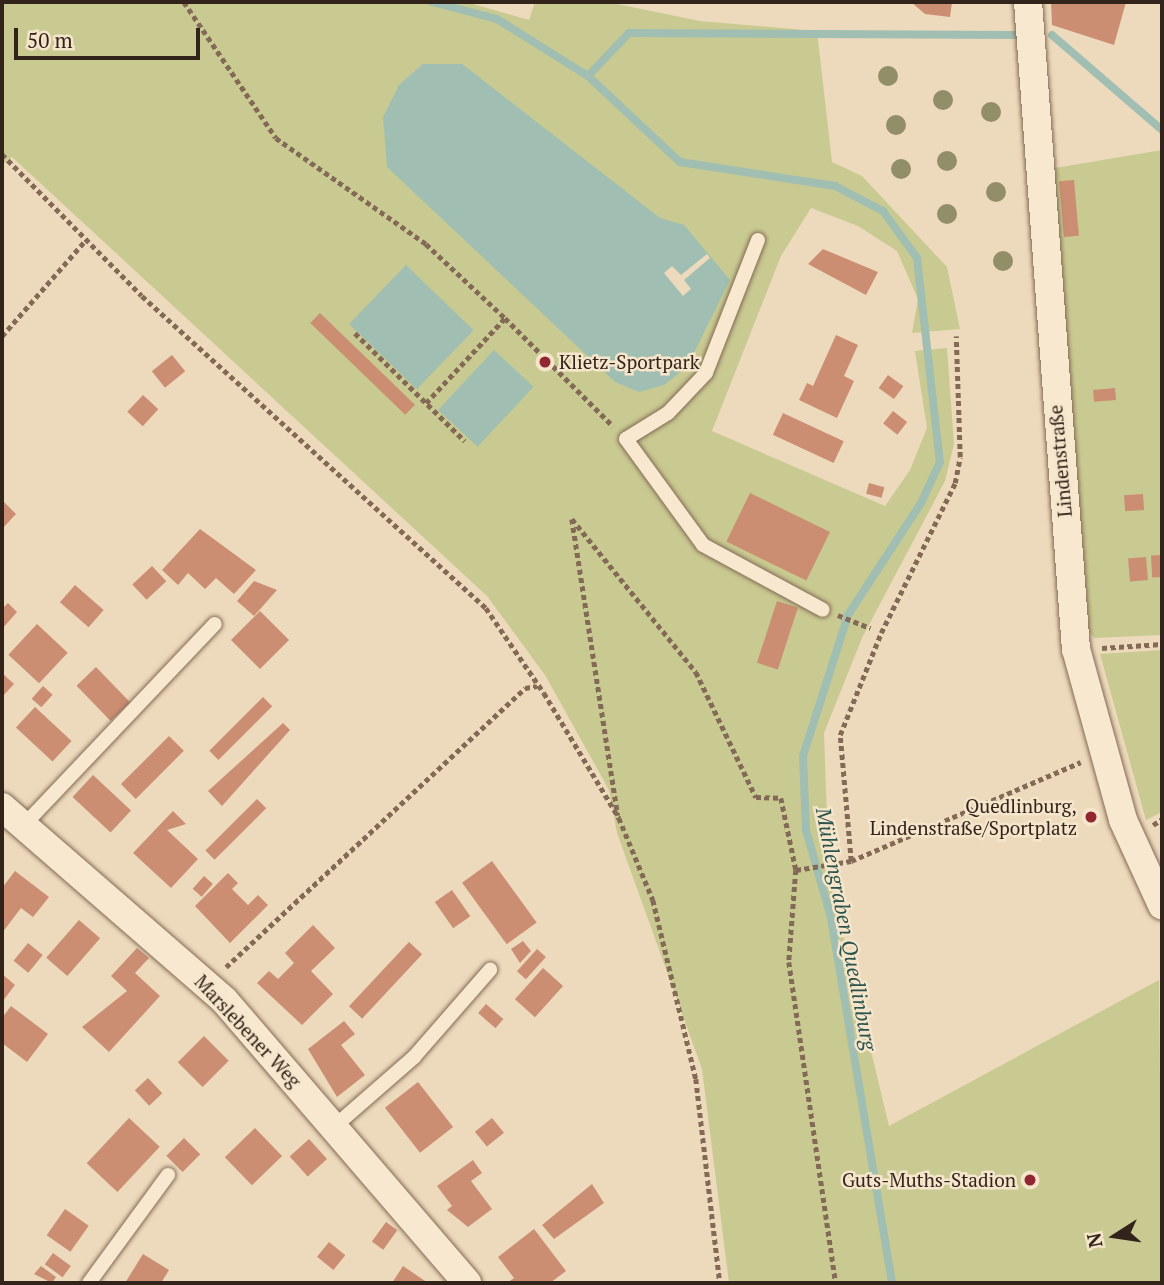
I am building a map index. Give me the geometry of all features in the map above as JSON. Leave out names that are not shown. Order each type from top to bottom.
[{"type":"street","name":"Lindenstraße","points":[[1028,2],[1076,649],[1101,754],[1162,905]]},
{"type":"street","name":"Marslebener Weg","points":[[2,807],[207,985],[335,1126],[467,1283]]},
{"type":"lane","points":[[758,240],[706,373],[668,413],[626,439],[703,545],[823,610]]},
{"type":"lane","points":[[24,825],[215,624]]},
{"type":"lane","points":[[335,1126],[414,1057],[490,970]]},
{"type":"lane","points":[[89,1283],[127,1225],[168,1175]]},
{"type":"path","points":[[184,2],[276,138],[426,244],[505,318],[626,439]]},
{"type":"path","points":[[2,154],[85,241],[486,608],[537,686],[618,818],[653,900],[696,1079],[720,1283]]},
{"type":"path","points":[[2,336],[85,241]]},
{"type":"path","points":[[426,402],[505,318]]},
{"type":"path","points":[[355,333],[464,441]]},
{"type":"path","points":[[851,861],[840,735],[881,633],[955,483],[960,457],[956,336]]},
{"type":"path","points":[[618,818],[572,519],[696,672],[756,797],[781,798],[796,870],[789,962],[836,1283]]},
{"type":"path","points":[[823,610],[870,628]]},
{"type":"path","points":[[1076,649],[1162,645]]},
{"type":"path","points":[[207,985],[525,688],[537,686]]},
{"type":"path","points":[[796,870],[831,862],[851,861],[1101,754]]},
{"type":"green space","points":[[2,2],[466,2],[529,20],[535,2],[607,2],[700,21],[817,31],[832,162],[862,176],[947,267],[960,329],[912,333],[918,299],[897,251],[858,226],[811,208],[781,256],[712,431],[885,506],[910,470],[927,428],[915,351],[947,348],[954,444],[945,481],[862,638],[824,733],[829,876],[889,1126],[1159,980],[1162,1283],[729,1283],[702,1069],[617,833],[609,790],[545,675],[487,596],[12,157],[2,165]]},
{"type":"green space","points":[[1162,150],[1162,635],[1094,638],[1083,625],[1049,169]]},
{"type":"green space","points":[[1162,650],[1162,812],[1146,820],[1100,654]]},
{"type":"shaded area","points":[[423,64],[462,64],[660,218],[684,225],[730,280],[687,367],[664,385],[639,392],[615,382],[387,167],[383,117],[399,85]]},
{"type":"shaded area","points":[[406,265],[474,330],[417,389],[349,324]]},
{"type":"shaded area","points":[[494,350],[533,387],[478,447],[438,410]]},
{"type":"pier","points":[[707,254],[710,258],[684,280],[691,289],[683,296],[664,273],[672,266],[681,275]]},
{"type":"building","points":[[911,2],[952,2],[950,17],[925,14]]},
{"type":"building","points":[[1051,2],[1126,2],[1114,45],[1052,25]]},
{"type":"building","points":[[1074,180],[1079,236],[1064,237],[1059,181]]},
{"type":"building","points":[[823,249],[878,272],[866,295],[808,264]]},
{"type":"building","points":[[320,313],[415,405],[405,415],[310,323]]},
{"type":"building","points":[[836,335],[858,345],[844,376],[854,381],[837,418],[799,400],[807,383],[813,386]]},
{"type":"building","points":[[172,355],[185,371],[165,388],[152,371]]},
{"type":"building","points":[[888,375],[903,386],[894,399],[879,388]]},
{"type":"building","points":[[1115,388],[1116,400],[1094,402],[1093,390]]},
{"type":"building","points":[[143,395],[158,409],[143,426],[127,412]]},
{"type":"building","points":[[893,411],[907,422],[897,435],[883,424]]},
{"type":"building","points":[[783,413],[844,441],[834,463],[773,435]]},
{"type":"building","points":[[869,483],[884,487],[882,498],[866,494]]},
{"type":"building","points":[[750,493],[830,532],[806,581],[726,542]]},
{"type":"building","points":[[1143,494],[1144,510],[1125,511],[1124,495]]},
{"type":"building","points":[[3,501],[16,514],[2,529],[2,503]]},
{"type":"building","points":[[200,529],[256,570],[234,594],[216,578],[205,589],[188,573],[178,585],[162,570]]},
{"type":"building","points":[[1161,555],[1162,577],[1152,577],[1151,556]]},
{"type":"building","points":[[1146,557],[1148,580],[1130,581],[1128,559]]},
{"type":"building","points":[[152,566],[166,581],[147,600],[132,584]]},
{"type":"building","points":[[254,581],[277,590],[254,616],[237,601]]},
{"type":"building","points":[[75,585],[104,610],[89,627],[60,602]]},
{"type":"building","points":[[777,601],[798,608],[778,670],[757,663]]},
{"type":"building","points":[[8,603],[17,612],[2,629],[2,609]]},
{"type":"building","points":[[260,611],[289,640],[260,669],[231,640]]},
{"type":"building","points":[[37,624],[68,653],[39,683],[8,655]]},
{"type":"building","points":[[96,667],[130,702],[111,721],[77,686]]},
{"type":"building","points":[[2,673],[14,684],[2,697]]},
{"type":"building","points":[[43,686],[53,695],[41,707],[32,699]]},
{"type":"building","points":[[263,697],[272,706],[218,760],[209,751]]},
{"type":"building","points":[[35,707],[72,741],[52,762],[16,727]]},
{"type":"building","points":[[283,723],[290,730],[222,806],[208,791]]},
{"type":"building","points":[[169,736],[184,751],[136,799],[121,784]]},
{"type":"building","points":[[93,775],[131,810],[111,832],[73,797]]},
{"type":"building","points":[[257,799],[266,808],[215,860],[205,851]]},
{"type":"building","points":[[173,811],[186,824],[167,830],[198,859],[171,888],[133,853]]},
{"type":"building","points":[[492,861],[537,922],[507,944],[462,883]]},
{"type":"building","points":[[15,871],[49,897],[33,917],[21,908],[2,933],[2,888]]},
{"type":"building","points":[[228,873],[238,883],[232,889],[248,905],[258,895],[268,905],[230,943],[195,906]]},
{"type":"building","points":[[204,876],[213,884],[202,897],[193,889]]},
{"type":"building","points":[[452,890],[470,916],[453,928],[435,902]]},
{"type":"building","points":[[79,920],[100,938],[67,976],[46,958]]},
{"type":"building","points":[[313,925],[335,948],[311,971],[333,994],[302,1025],[257,983],[269,971],[278,979],[294,963],[285,953]]},
{"type":"building","points":[[523,941],[531,951],[520,963],[511,949]]},
{"type":"building","points":[[409,942],[422,954],[362,1019],[349,1006]]},
{"type":"building","points":[[28,943],[43,955],[28,973],[14,961]]},
{"type":"building","points":[[137,948],[149,958],[135,973],[160,996],[109,1052],[82,1027],[127,991],[111,976]]},
{"type":"building","points":[[537,949],[546,957],[526,979],[517,971]]},
{"type":"building","points":[[543,968],[563,986],[535,1017],[515,999]]},
{"type":"building","points":[[2,974],[15,985],[2,1002]]},
{"type":"building","points":[[486,1004],[503,1019],[495,1028],[478,1013]]},
{"type":"building","points":[[11,1006],[48,1034],[27,1062],[2,1043],[2,1018]]},
{"type":"building","points":[[344,1021],[355,1034],[341,1045],[365,1075],[337,1097],[308,1049]]},
{"type":"building","points":[[204,1036],[229,1061],[203,1087],[178,1062]]},
{"type":"building","points":[[148,1078],[162,1093],[149,1106],[135,1090]]},
{"type":"building","points":[[418,1082],[453,1127],[420,1153],[385,1108]]},
{"type":"building","points":[[129,1118],[160,1147],[117,1192],[87,1163]]},
{"type":"building","points":[[492,1118],[504,1133],[487,1147],[475,1132]]},
{"type":"building","points":[[255,1128],[282,1156],[252,1185],[225,1157]]},
{"type":"building","points":[[184,1138],[200,1154],[183,1172],[166,1156]]},
{"type":"building","points":[[309,1139],[327,1159],[308,1176],[290,1156]]},
{"type":"building","points":[[473,1160],[482,1173],[471,1181],[492,1209],[468,1227],[447,1210],[452,1206],[437,1186]]},
{"type":"building","points":[[592,1184],[604,1203],[554,1239],[542,1225]]},
{"type":"building","points":[[65,1209],[89,1226],[70,1252],[47,1235]]},
{"type":"building","points":[[386,1222],[397,1230],[383,1250],[372,1241]]},
{"type":"building","points":[[534,1229],[566,1271],[550,1283],[507,1283],[514,1278],[498,1257]]},
{"type":"building","points":[[329,1242],[345,1255],[333,1270],[317,1257]]},
{"type":"building","points":[[53,1253],[71,1266],[63,1277],[45,1264]]},
{"type":"building","points":[[143,1254],[169,1270],[161,1283],[125,1283]]},
{"type":"building","points":[[41,1266],[56,1277],[52,1283],[34,1274]]},
{"type":"building","points":[[403,1266],[428,1283],[392,1283]]},
{"type":"waterway","name":"Mühlengraben Quedlinburg","points":[[432,2],[497,19],[588,76],[680,162],[835,186],[883,211],[917,258],[940,462],[921,503],[848,615],[803,756],[806,830],[831,918],[892,1283]]},
{"type":"waterway","points":[[588,76],[629,33],[1016,35]]},
{"type":"waterway","points":[[1052,35],[1162,130]]},
{"type":"place","name":"Klietz-Sportpark","points":[[545,362]]},
{"type":"place","name":"Quedlinburg, Lindenstraße/Sportplatz","points":[[1091,817]]},
{"type":"place","name":"Guts-Muths-Stadion","points":[[1030,1180]]}]
